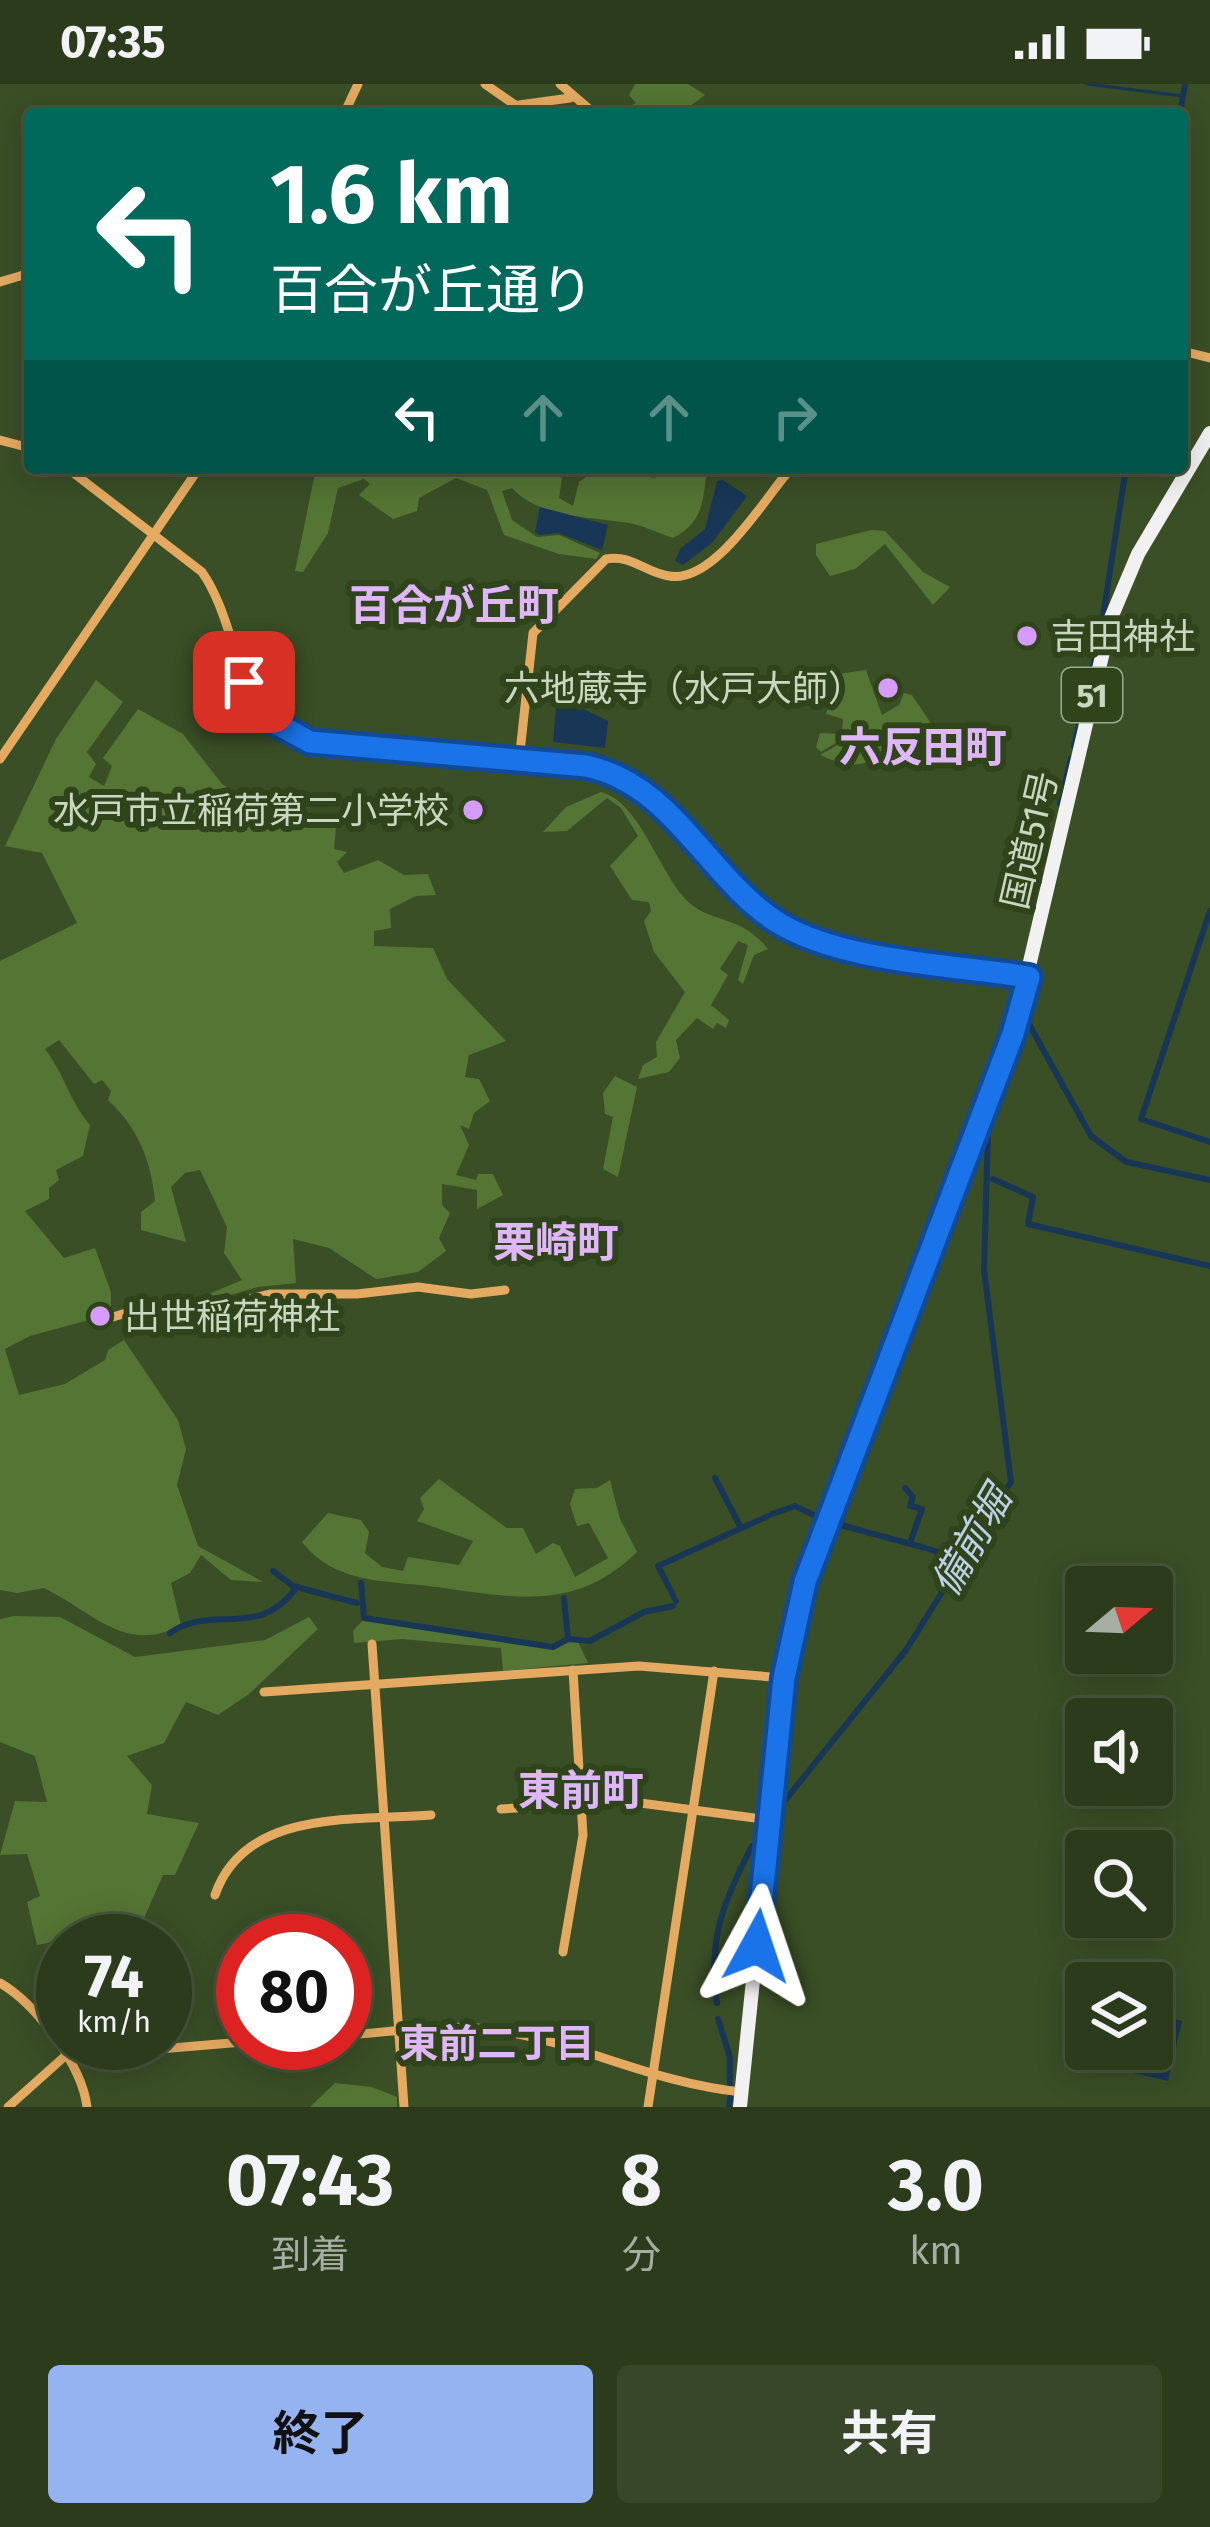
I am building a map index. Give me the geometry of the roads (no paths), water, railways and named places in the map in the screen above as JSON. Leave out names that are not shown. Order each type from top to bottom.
[{"type":"highway","name":"国道51号","points":[[1188,471],[1210,434]]},
{"type":"highway","name":"国道51号","points":[[741,2099],[784,1678],[810,1566],[1013,1034],[1112,618],[1138,554],[1186,474]]},
{"type":"street","points":[[485,84],[521,108]]},
{"type":"street","points":[[560,84],[586,108]]},
{"type":"street","points":[[518,105],[571,98]]},
{"type":"street","points":[[75,474],[190,560],[212,586],[248,692],[268,719],[310,742],[586,766],[633,783],[662,807],[752,903],[813,939],[1029,977]]},
{"type":"street","points":[[0,759],[196,474]]},
{"type":"street","points":[[519,761],[529,646],[542,619],[606,559],[627,559],[668,576],[695,572],[734,541],[786,474]]},
{"type":"street","points":[[113,1317],[142,1308],[202,1310],[271,1294],[357,1294],[418,1286],[471,1294],[505,1290]]},
{"type":"street","points":[[372,1645],[404,2107]]},
{"type":"street","points":[[264,1692],[639,1666],[784,1678]]},
{"type":"street","points":[[563,1952],[581,1852],[573,1670]]},
{"type":"street","points":[[647,2107],[715,1671]]},
{"type":"street","points":[[501,1809],[582,1802],[770,1820]]},
{"type":"street","points":[[215,1895],[236,1857],[268,1834],[431,1815]]},
{"type":"street","points":[[0,1983],[36,2017]]},
{"type":"street","points":[[372,2034],[502,2031],[650,2077],[741,2099]]},
{"type":"street","points":[[8,2107],[49,2070]]},
{"type":"street","points":[[73,2070],[87,2107]]},
{"type":"water","points":[[717,481],[747,496],[712,543],[683,565],[675,561],[681,548],[705,529]]},
{"type":"water","points":[[540,507],[608,525],[602,550],[558,533],[539,535],[535,532]]},
{"type":"water","points":[[557,696],[608,721],[605,748],[553,742]]},
{"type":"water","points":[[1173,2019],[1182,2021],[1173,2060]]},
{"type":"water","points":[[1134,2070],[1171,2070],[1168,2081]]},
{"type":"waterway","points":[[1087,84],[1183,96]]},
{"type":"waterway","name":"備前堀","points":[[1181,108],[1185,84]]},
{"type":"waterway","name":"備前堀","points":[[1101,629],[1125,474]]},
{"type":"waterway","name":"備前堀","points":[[1074,746],[1100,636]]},
{"type":"waterway","name":"備前堀","points":[[1060,804],[1071,758]]},
{"type":"waterway","points":[[1210,911],[1141,1119],[1210,1142]]},
{"type":"waterway","points":[[1025,1017],[1091,1136],[1125,1161]]},
{"type":"waterway","name":"備前堀","points":[[997,1063],[1009,1027]]},
{"type":"waterway","name":"備前堀","points":[[774,1814],[906,1650],[1011,1482],[984,1270],[988,1129],[997,1094]]},
{"type":"waterway","points":[[1127,1162],[1210,1180]]},
{"type":"waterway","points":[[993,1179],[1033,1197],[1028,1224],[1210,1266]]},
{"type":"waterway","points":[[715,1478],[740,1526]]},
{"type":"waterway","points":[[905,1488],[913,1497],[910,1506],[922,1509],[910,1543]]},
{"type":"waterway","points":[[772,1514],[795,1506],[822,1519]]},
{"type":"waterway","points":[[676,1601],[658,1566],[768,1516]]},
{"type":"waterway","points":[[834,1523],[925,1548]]},
{"type":"waterway","points":[[929,1549],[960,1560]]},
{"type":"waterway","points":[[273,1571],[293,1586],[357,1603]]},
{"type":"waterway","points":[[361,1583],[364,1618],[553,1647],[568,1639],[590,1641],[644,1612],[673,1606]]},
{"type":"waterway","points":[[170,1633],[202,1621],[267,1613],[297,1587]]},
{"type":"waterway","points":[[564,1598],[568,1639]]},
{"type":"waterway","name":"備前堀","points":[[717,2003],[714,1959],[720,1921],[752,1846]]},
{"type":"waterway","name":"備前堀","points":[[718,2019],[730,2057],[730,2084]]},
{"type":"waterway","name":"備前堀","points":[[729,2107],[730,2098]]},
{"type":"place","name":"吉田神社","points":[[1027,636]]},
{"type":"place","name":"六地蔵寺（水戸大師）","points":[[888,688]]},
{"type":"place","name":"水戸市立稲荷第二小学校","points":[[473,810]]},
{"type":"place","name":"出世稲荷神社","points":[[100,1316]]},
{"type":"district","name":"百合が丘町","points":[[454,605]]},
{"type":"district","name":"六反田町","points":[[923,747]]},
{"type":"district","name":"栗崎町","points":[[556,1242]]},
{"type":"district","name":"東前町","points":[[581,1790]]},
{"type":"district","name":"東前二丁目","points":[[497,2043]]}]
